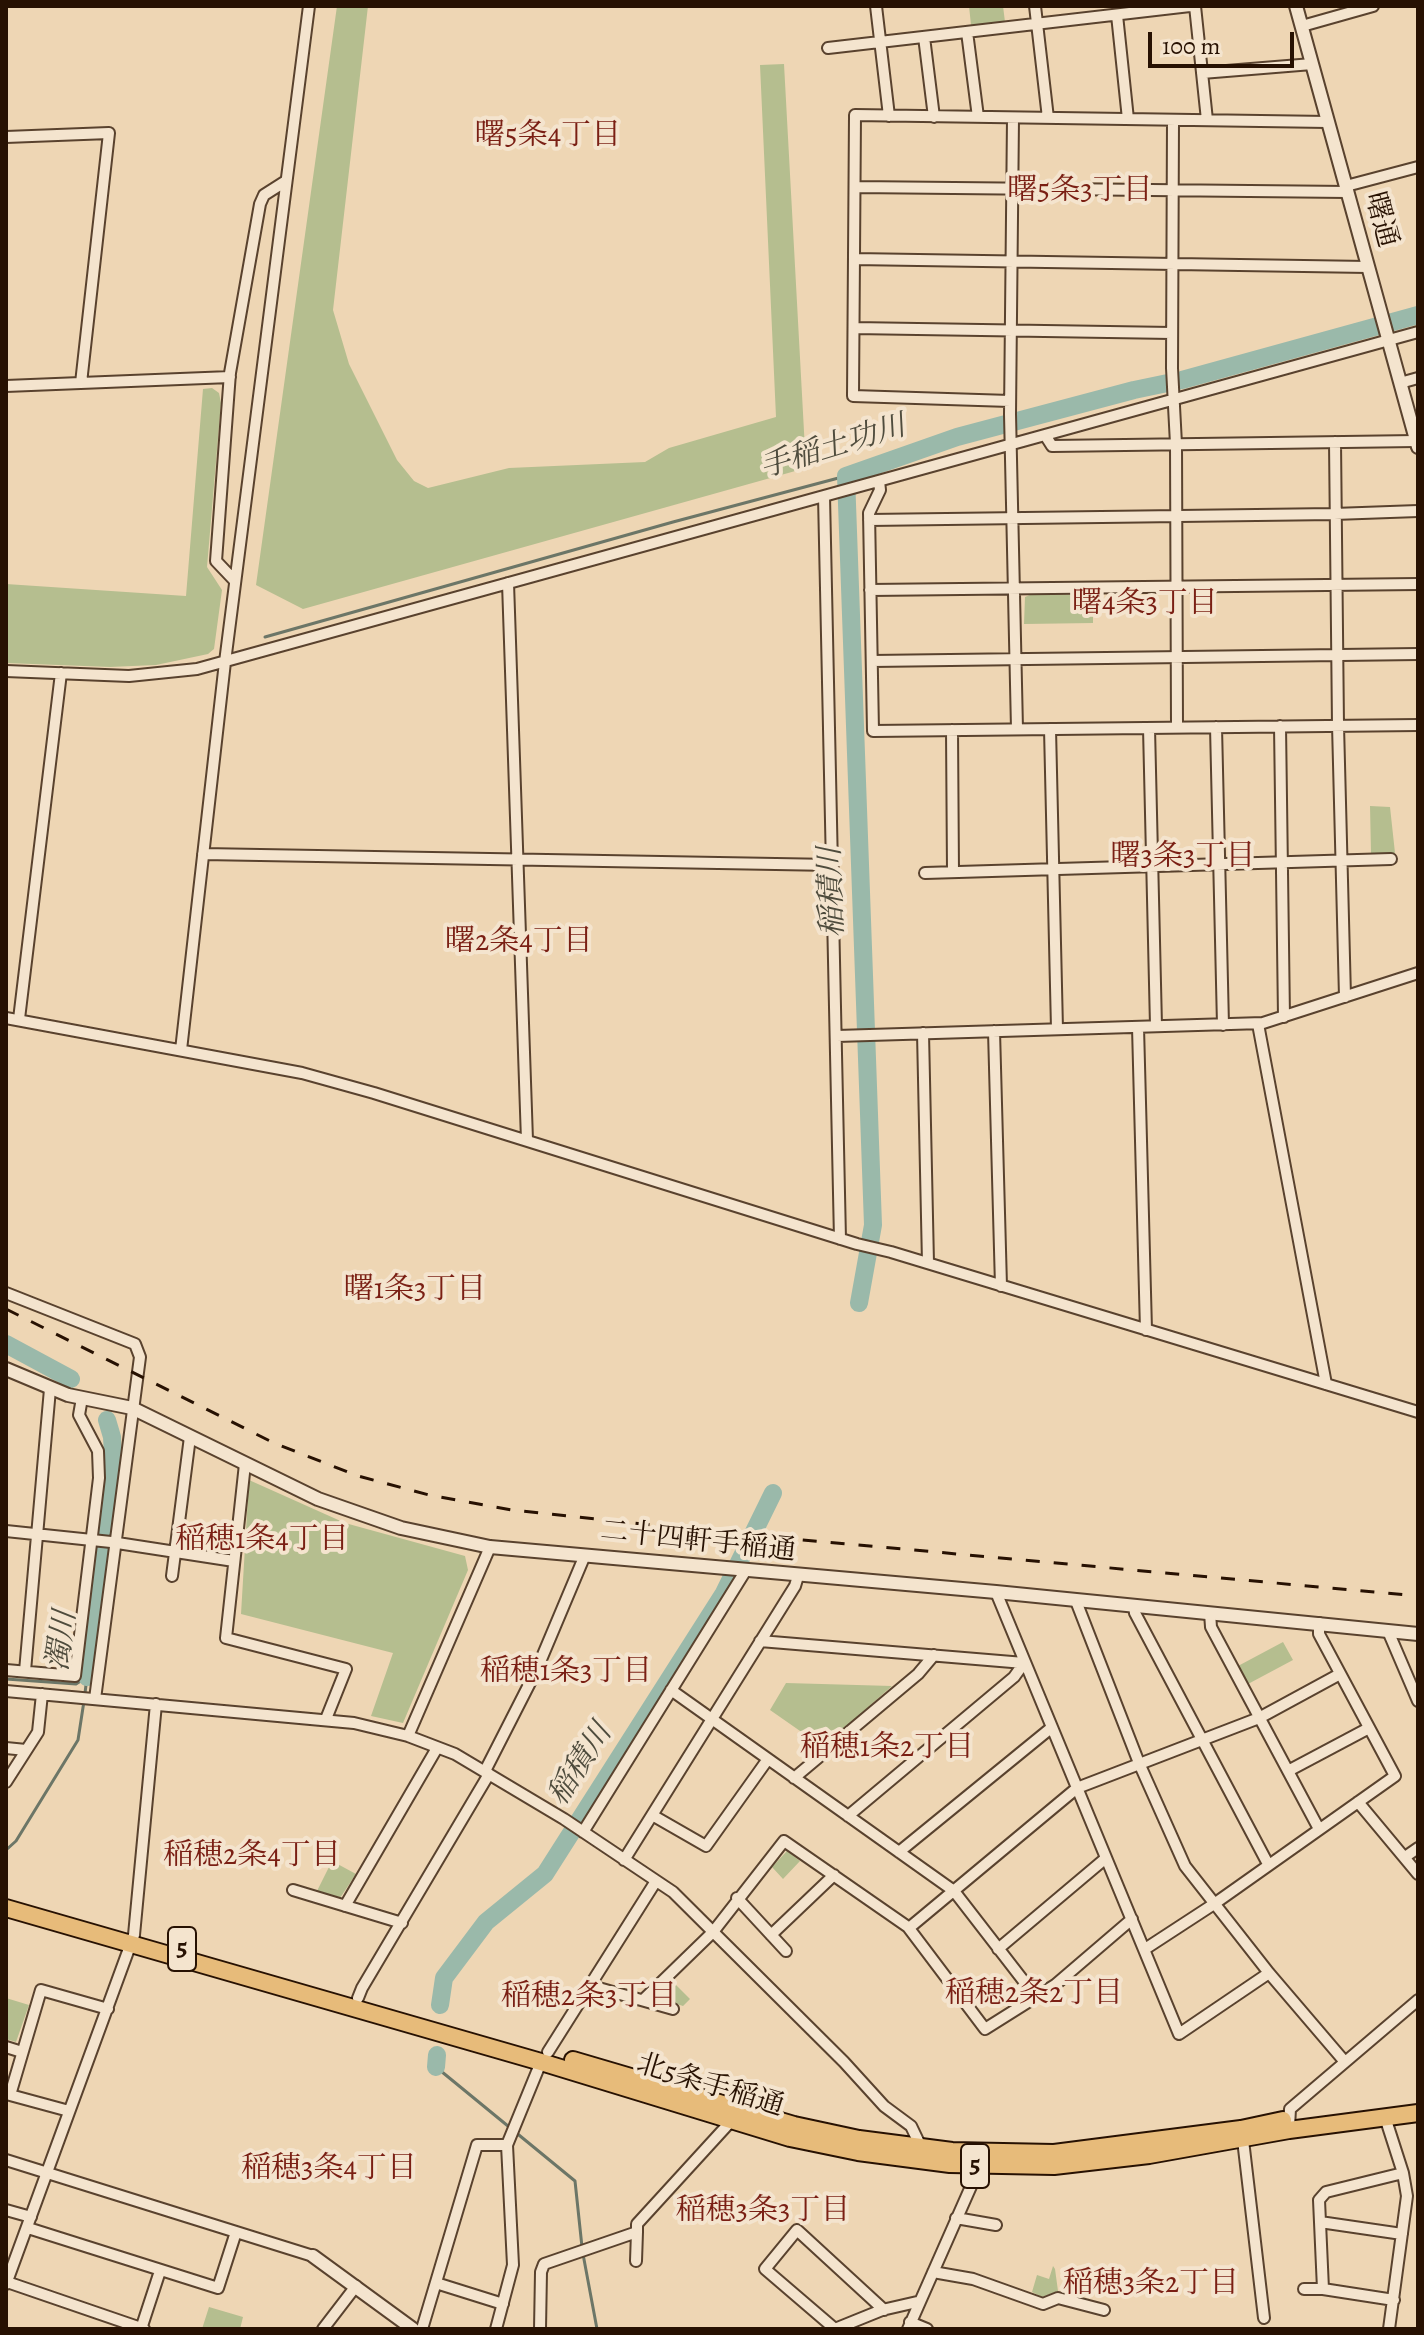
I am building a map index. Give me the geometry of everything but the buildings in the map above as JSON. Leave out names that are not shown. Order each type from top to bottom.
[{"type":"highway","name":"北5条手稲通","points":[[6,1898],[133,1940],[544,2057]]},
{"type":"highway","name":"北5条手稲通","points":[[6,1908],[358,1998],[734,2115],[790,2138],[858,2152],[980,2166],[1054,2166],[1243,2140],[1289,2125],[1418,2101]]},
{"type":"highway","name":"北5条手稲通","points":[[734,2115],[921,2147],[981,2153],[1054,2153],[1241,2129],[1418,2113]]},
{"type":"street","points":[[181,1050],[225,662],[309,6]]},
{"type":"street","points":[[876,6],[889,116]]},
{"type":"street","points":[[1035,6],[1048,118]]},
{"type":"street","points":[[828,48],[1193,6],[1207,120]]},
{"type":"street","name":"曙通","points":[[1296,6],[1417,444]]},
{"type":"street","points":[[1302,26],[1367,7]]},
{"type":"street","points":[[1117,15],[1128,119]]},
{"type":"street","points":[[967,32],[978,117]]},
{"type":"street","points":[[924,37],[934,117]]},
{"type":"street","points":[[1202,73],[1312,64]]},
{"type":"street","points":[[1010,401],[853,396],[855,115],[1328,122]]},
{"type":"street","points":[[1013,118],[1010,414],[1017,729]]},
{"type":"street","points":[[1173,120],[1172,368],[1176,444],[1177,727]]},
{"type":"street","points":[[6,137],[109,133],[81,383]]},
{"type":"street","points":[[855,187],[1347,189],[1418,167]]},
{"type":"street","points":[[235,581],[216,561],[230,377],[260,204],[264,195],[286,181]]},
{"type":"street","points":[[854,259],[1368,267]]},
{"type":"street","points":[[854,328],[1172,333]]},
{"type":"street","points":[[6,671],[129,676],[197,669],[879,481],[1011,440],[1045,435],[1173,395],[1387,337],[1418,332]]},
{"type":"street","points":[[6,386],[230,377]]},
{"type":"street","points":[[1400,383],[1418,378]]},
{"type":"street","points":[[1045,435],[1052,446],[1335,442],[1417,444]]},
{"type":"street","points":[[1335,442],[1345,997]]},
{"type":"street","points":[[879,481],[880,490],[869,513],[873,731],[1418,725]]},
{"type":"street","points":[[824,496],[840,1239]]},
{"type":"street","points":[[869,520],[1418,511]]},
{"type":"street","points":[[508,583],[527,1140]]},
{"type":"street","points":[[870,590],[1418,584]]},
{"type":"street","points":[[872,661],[1418,654]]},
{"type":"street","points":[[19,1019],[61,673]]},
{"type":"street","points":[[1280,726],[1284,1017]]},
{"type":"street","points":[[1216,727],[1223,1025]]},
{"type":"street","points":[[1149,728],[1156,1026]]},
{"type":"street","points":[[1050,729],[1057,1029]]},
{"type":"street","points":[[952,730],[953,872]]},
{"type":"street","points":[[203,854],[833,865]]},
{"type":"street","points":[[925,873],[1391,859]]},
{"type":"street","points":[[837,1036],[1258,1024],[1418,973]]},
{"type":"street","points":[[6,1018],[302,1073],[840,1239],[1418,1412]]},
{"type":"street","points":[[1258,1024],[1326,1384]]},
{"type":"street","points":[[1138,1027],[1146,1330]]},
{"type":"street","points":[[994,1031],[1001,1286]]},
{"type":"street","points":[[923,1033],[928,1263]]},
{"type":"street","points":[[6,1293],[135,1344],[140,1357],[92,1698]]},
{"type":"street","name":"二十四軒手稲通","points":[[6,1369],[50,1389],[132,1408],[318,1499],[401,1528],[490,1547],[996,1592],[1418,1634]]},
{"type":"street","points":[[25,1671],[50,1389]]},
{"type":"street","points":[[6,1670],[75,1676],[94,1540],[99,1478],[98,1451],[79,1415],[82,1398]]},
{"type":"street","points":[[172,1576],[190,1437]]},
{"type":"street","points":[[245,1464],[226,1638],[346,1669],[326,1719]]},
{"type":"street","points":[[6,1531],[113,1542],[234,1561]]},
{"type":"street","points":[[408,1736],[490,1547]]},
{"type":"street","points":[[358,1998],[487,1772],[537,1669],[585,1555]]},
{"type":"street","points":[[581,1831],[743,1569]]},
{"type":"street","points":[[624,1860],[795,1586],[798,1576]]},
{"type":"street","points":[[996,1592],[1179,2034],[1269,1973]]},
{"type":"street","points":[[1076,1601],[1139,1763],[1185,1866],[1269,1973],[1345,2062]]},
{"type":"street","points":[[1134,1606],[1268,1864]]},
{"type":"street","points":[[1210,1613],[1211,1627],[1319,1829]]},
{"type":"street","points":[[1145,1949],[1395,1776],[1319,1634],[1319,1623]]},
{"type":"street","points":[[1388,1631],[1418,1701]]},
{"type":"street","points":[[760,1641],[1024,1663]]},
{"type":"street","points":[[794,1778],[918,1674],[934,1655]]},
{"type":"street","points":[[848,1816],[1014,1677],[1024,1663]]},
{"type":"street","points":[[909,1928],[1077,1788],[1259,1718],[1340,1674]]},
{"type":"street","points":[[671,1690],[954,1891],[1036,1997]]},
{"type":"street","points":[[6,1691],[326,1719],[408,1736],[455,1754],[564,1819],[673,1892],[844,2062],[884,2106],[911,2126],[921,2147]]},
{"type":"street","points":[[6,1782],[38,1732],[42,1694]]},
{"type":"street","points":[[156,1704],[133,1940],[29,2222],[9,2266],[6,2283],[143,2329],[160,2271]]},
{"type":"street","points":[[899,1852],[1051,1728]]},
{"type":"street","points":[[1288,1771],[1369,1728]]},
{"type":"street","points":[[6,1748],[26,1750]]},
{"type":"street","points":[[345,1906],[437,1748]]},
{"type":"street","points":[[652,1815],[706,1846],[768,1759]]},
{"type":"street","points":[[1358,1802],[1418,1874]]},
{"type":"street","points":[[643,2000],[713,1932],[784,1841],[909,1928],[985,2029],[1055,1985],[1132,1919]]},
{"type":"street","points":[[1405,1857],[1418,1848]]},
{"type":"street","points":[[998,1949],[1106,1858]]},
{"type":"street","points":[[771,1935],[834,1875]]},
{"type":"street","points":[[496,2329],[513,2265],[508,2142],[544,2057],[656,1881]]},
{"type":"street","points":[[293,1890],[402,1923]]},
{"type":"street","points":[[737,1898],[786,1951]]},
{"type":"street","points":[[588,1985],[673,2009]]},
{"type":"street","points":[[69,2111],[10,2095],[41,1990],[108,2009]]},
{"type":"street","points":[[1289,2125],[1290,2109],[1418,2000]]},
{"type":"street","points":[[6,2047],[22,2052]]},
{"type":"street","points":[[636,2261],[637,2224],[734,2115]]},
{"type":"street","points":[[1385,2117],[1407,2196],[1389,2329]]},
{"type":"street","points":[[1243,2140],[1264,2318]]},
{"type":"street","points":[[422,2329],[477,2145],[508,2142]]},
{"type":"street","points":[[6,2160],[313,2256],[413,2329]]},
{"type":"street","points":[[927,2329],[909,2326],[917,2302],[980,2166]]},
{"type":"street","points":[[1323,2289],[1319,2200],[1326,2192],[1403,2173]]},
{"type":"street","points":[[6,2210],[29,2222],[160,2271],[218,2288],[236,2232]]},
{"type":"street","points":[[956,2218],[996,2225]]},
{"type":"street","points":[[1320,2222],[1402,2234]]},
{"type":"street","points":[[884,2310],[797,2230],[765,2269],[835,2329],[884,2310],[917,2302]]},
{"type":"street","points":[[540,2329],[541,2272],[544,2264],[637,2232]]},
{"type":"street","points":[[933,2272],[973,2279],[1043,2304],[1058,2298],[1104,2310]]},
{"type":"street","points":[[436,2283],[503,2304]]},
{"type":"street","points":[[323,2329],[356,2286]]},
{"type":"street","points":[[1304,2289],[1394,2300]]},
{"type":"green space","points":[[337,6],[368,6],[333,310],[349,364],[397,460],[414,481],[428,488],[509,468],[645,462],[669,448],[776,417],[760,65],[784,64],[806,468],[303,609],[256,585]]},
{"type":"green space","points":[[969,6],[1003,6],[1005,22],[971,25]]},
{"type":"green space","points":[[212,388],[219,393],[221,403],[207,567],[222,590],[214,649],[208,654],[156,665],[110,667],[6,663],[6,584],[186,596],[203,389]]},
{"type":"green space","points":[[1032,594],[1093,595],[1093,623],[1024,624],[1025,597]]},
{"type":"green space","points":[[1370,806],[1390,807],[1395,853],[1371,853]]},
{"type":"green space","points":[[249,1480],[345,1523],[465,1556],[468,1570],[403,1723],[371,1716],[393,1653],[241,1614]]},
{"type":"green space","points":[[1283,1642],[1293,1660],[1248,1684],[1238,1666]]},
{"type":"green space","points":[[786,1683],[892,1686],[823,1747],[770,1710]]},
{"type":"green space","points":[[787,1851],[800,1861],[783,1879],[772,1867]]},
{"type":"green space","points":[[332,1861],[356,1874],[340,1898],[335,1899],[317,1891]]},
{"type":"green space","points":[[673,1982],[690,1999],[683,2006],[659,1998]]},
{"type":"green space","points":[[6,1998],[29,2005],[16,2042],[6,2039]]},
{"type":"green space","points":[[1053,2266],[1058,2291],[1042,2297],[1032,2292],[1037,2275],[1049,2279]]},
{"type":"green space","points":[[209,2307],[243,2317],[240,2329],[202,2329]]},
{"type":"waterway","name":"稲積川","points":[[859,1303],[873,1225],[846,476],[957,437],[1182,380],[1418,315]]},
{"type":"waterway","name":"手稲土功川","points":[[265,637],[846,476]]},
{"type":"waterway","name":"濁川","points":[[6,1344],[71,1379]]},
{"type":"waterway","name":"濁川","points":[[87,1677],[114,1473],[112,1437],[107,1420]]},
{"type":"waterway","name":"稲積川","points":[[440,2005],[444,1978],[486,1922],[545,1874],[724,1593],[773,1493]]},
{"type":"waterway","points":[[6,1679],[76,1684],[87,1677]]},
{"type":"waterway","name":"濁川","points":[[85,1693],[87,1677]]},
{"type":"waterway","name":"濁川","points":[[6,1850],[16,1841],[78,1740],[84,1701]]},
{"type":"waterway","name":"稲積川","points":[[436,2067],[437,2055]]},
{"type":"waterway","name":"稲積川","points":[[436,2067],[575,2181],[582,2247]]},
{"type":"waterway","name":"稲積川","points":[[583,2254],[597,2329]]},
{"type":"railway","points":[[6,1309],[274,1443],[358,1476],[429,1495],[512,1510],[727,1533],[1418,1596]]},
{"type":"district","name":"曙5条4丁目","points":[[548,137]]},
{"type":"district","name":"曙5条3丁目","points":[[1080,192]]},
{"type":"district","name":"曙4条3丁目","points":[[1145,605]]},
{"type":"district","name":"曙3条3丁目","points":[[1183,858]]},
{"type":"district","name":"曙2条4丁目","points":[[519,943]]},
{"type":"district","name":"曙1条3丁目","points":[[415,1291]]},
{"type":"district","name":"稲穂1条4丁目","points":[[262,1541]]},
{"type":"district","name":"稲穂1条3丁目","points":[[566,1673]]},
{"type":"district","name":"稲穂1条2丁目","points":[[887,1749]]},
{"type":"district","name":"稲穂2条4丁目","points":[[252,1857]]},
{"type":"district","name":"稲穂2条2丁目","points":[[1034,1995]]},
{"type":"district","name":"稲穂2条3丁目","points":[[589,1998]]},
{"type":"district","name":"稲穂3条4丁目","points":[[329,2170]]},
{"type":"district","name":"稲穂3条3丁目","points":[[763,2212]]},
{"type":"district","name":"稲穂3条2丁目","points":[[1151,2285]]}]
